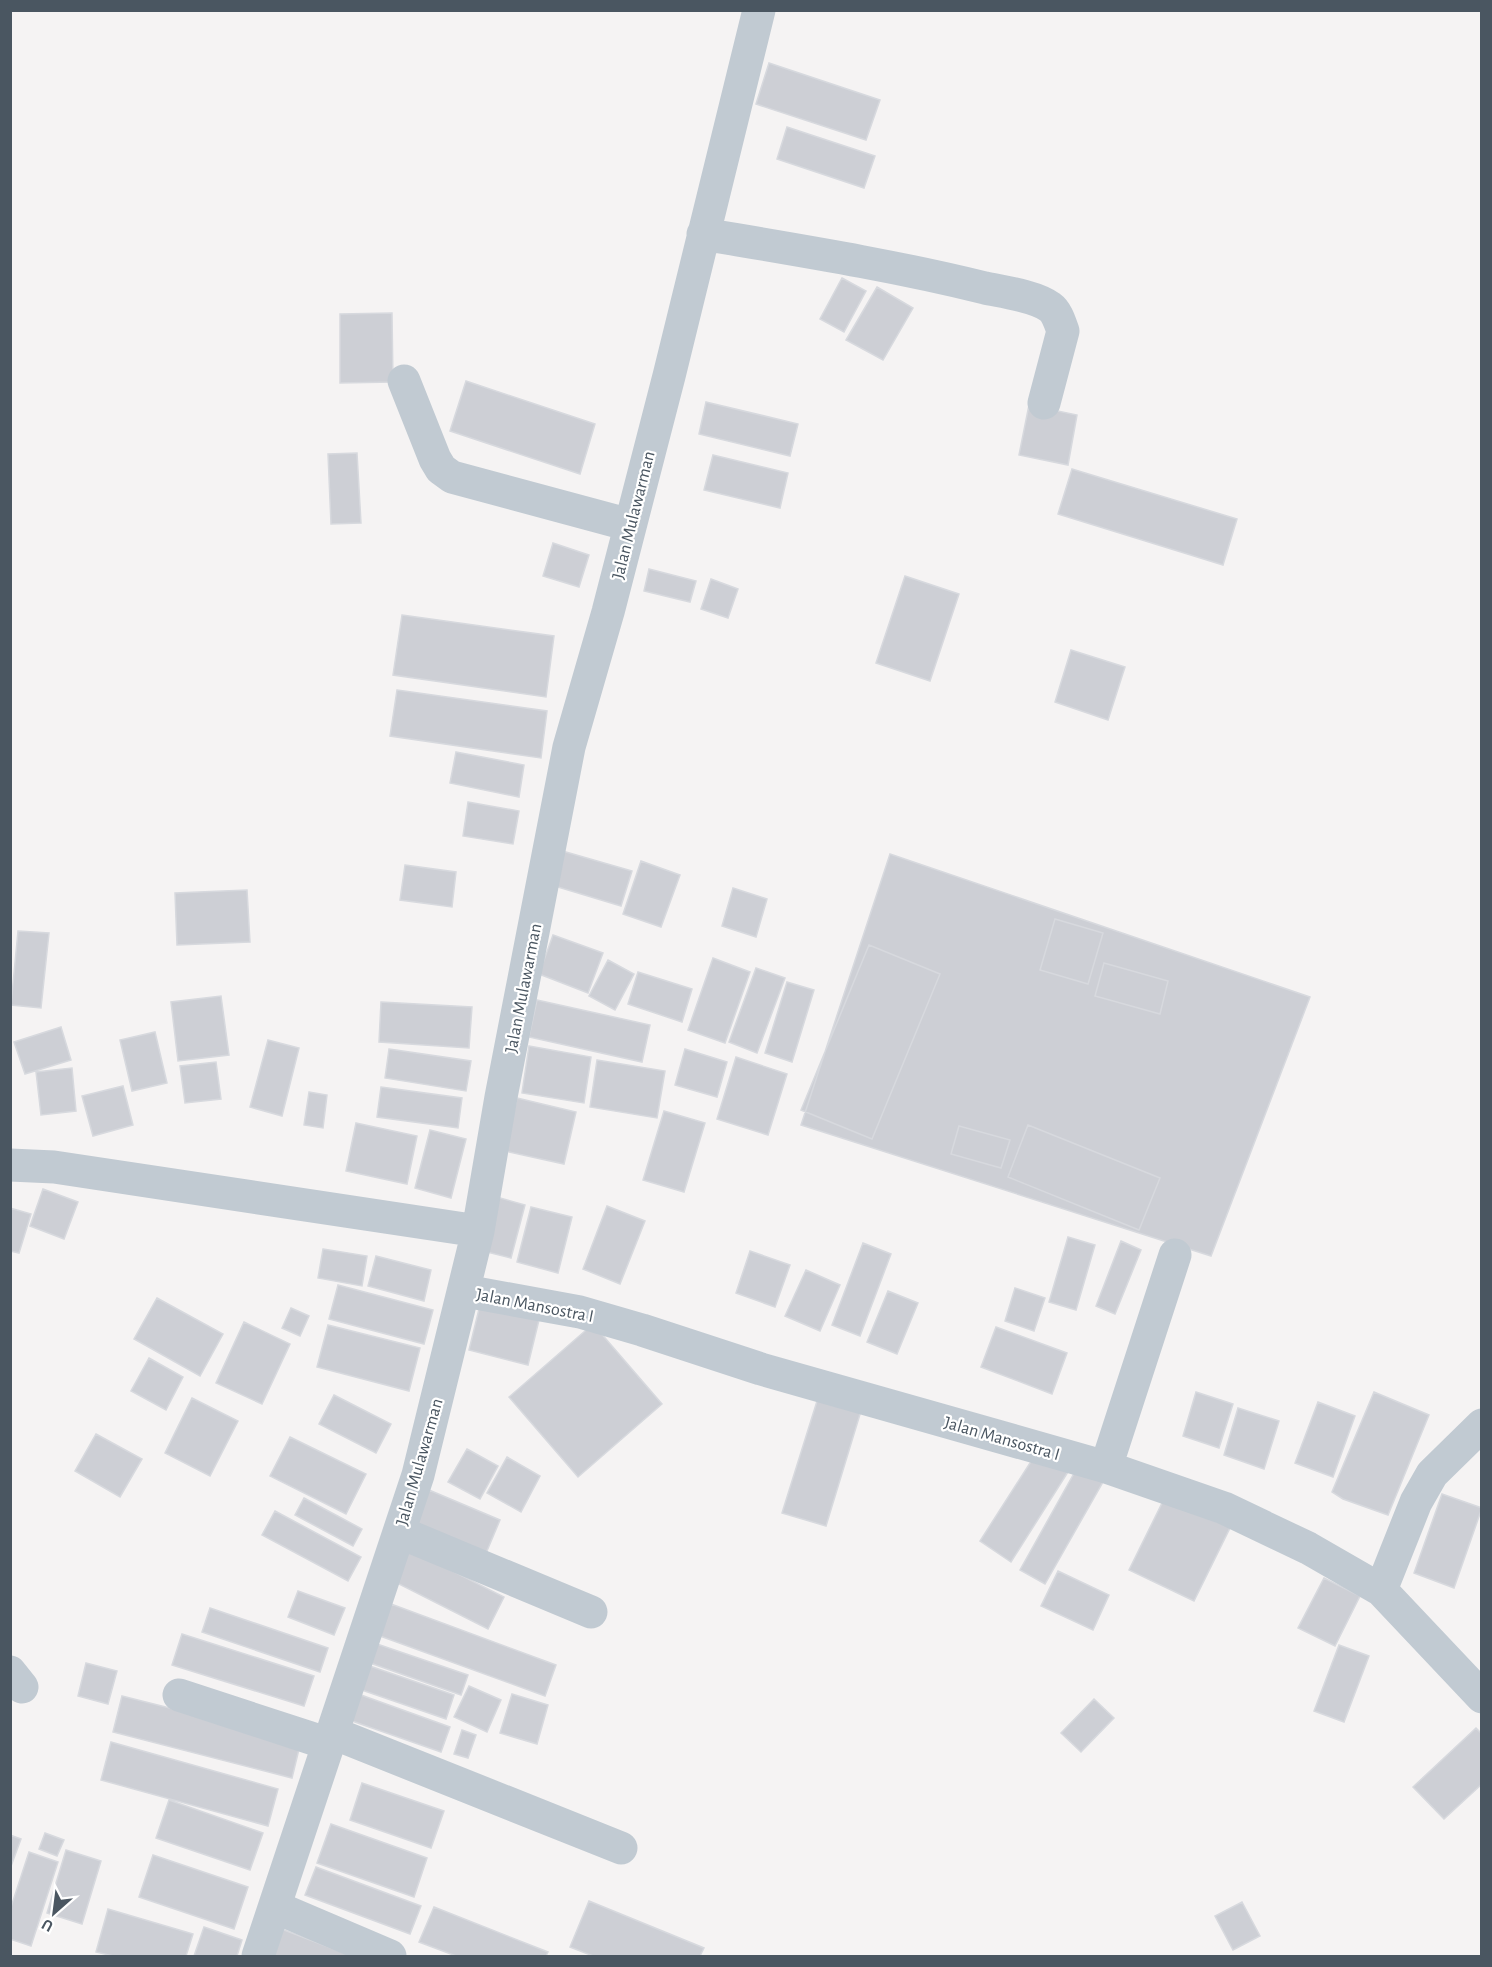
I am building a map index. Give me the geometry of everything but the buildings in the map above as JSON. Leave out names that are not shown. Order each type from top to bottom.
[{"type":"street","name":"Jalan Mulawarman","points":[[258,1956],[418,1474],[478,1231],[501,1097],[569,747],[608,612],[669,376],[759,10]]},
{"type":"street","points":[[703,234],[849,259],[1036,300],[1052,308],[1063,331],[1044,403]]},
{"type":"street","points":[[404,381],[435,459],[441,469],[452,477],[630,525]]},
{"type":"street","points":[[10,1165],[54,1167],[478,1231]]},
{"type":"street","points":[[1106,1467],[1175,1255]]},
{"type":"street","name":"Jalan Mansostra I","points":[[465,1291],[536,1303],[601,1318],[761,1369],[1106,1467],[1224,1508],[1308,1548],[1381,1590],[1482,1697]]},
{"type":"street","points":[[1381,1590],[1416,1502],[1432,1474],[1482,1425]]},
{"type":"street","points":[[399,1532],[591,1612]]},
{"type":"street","points":[[178,1695],[331,1739],[621,1848]]},
{"type":"street","points":[[274,1907],[390,1956]]}]
